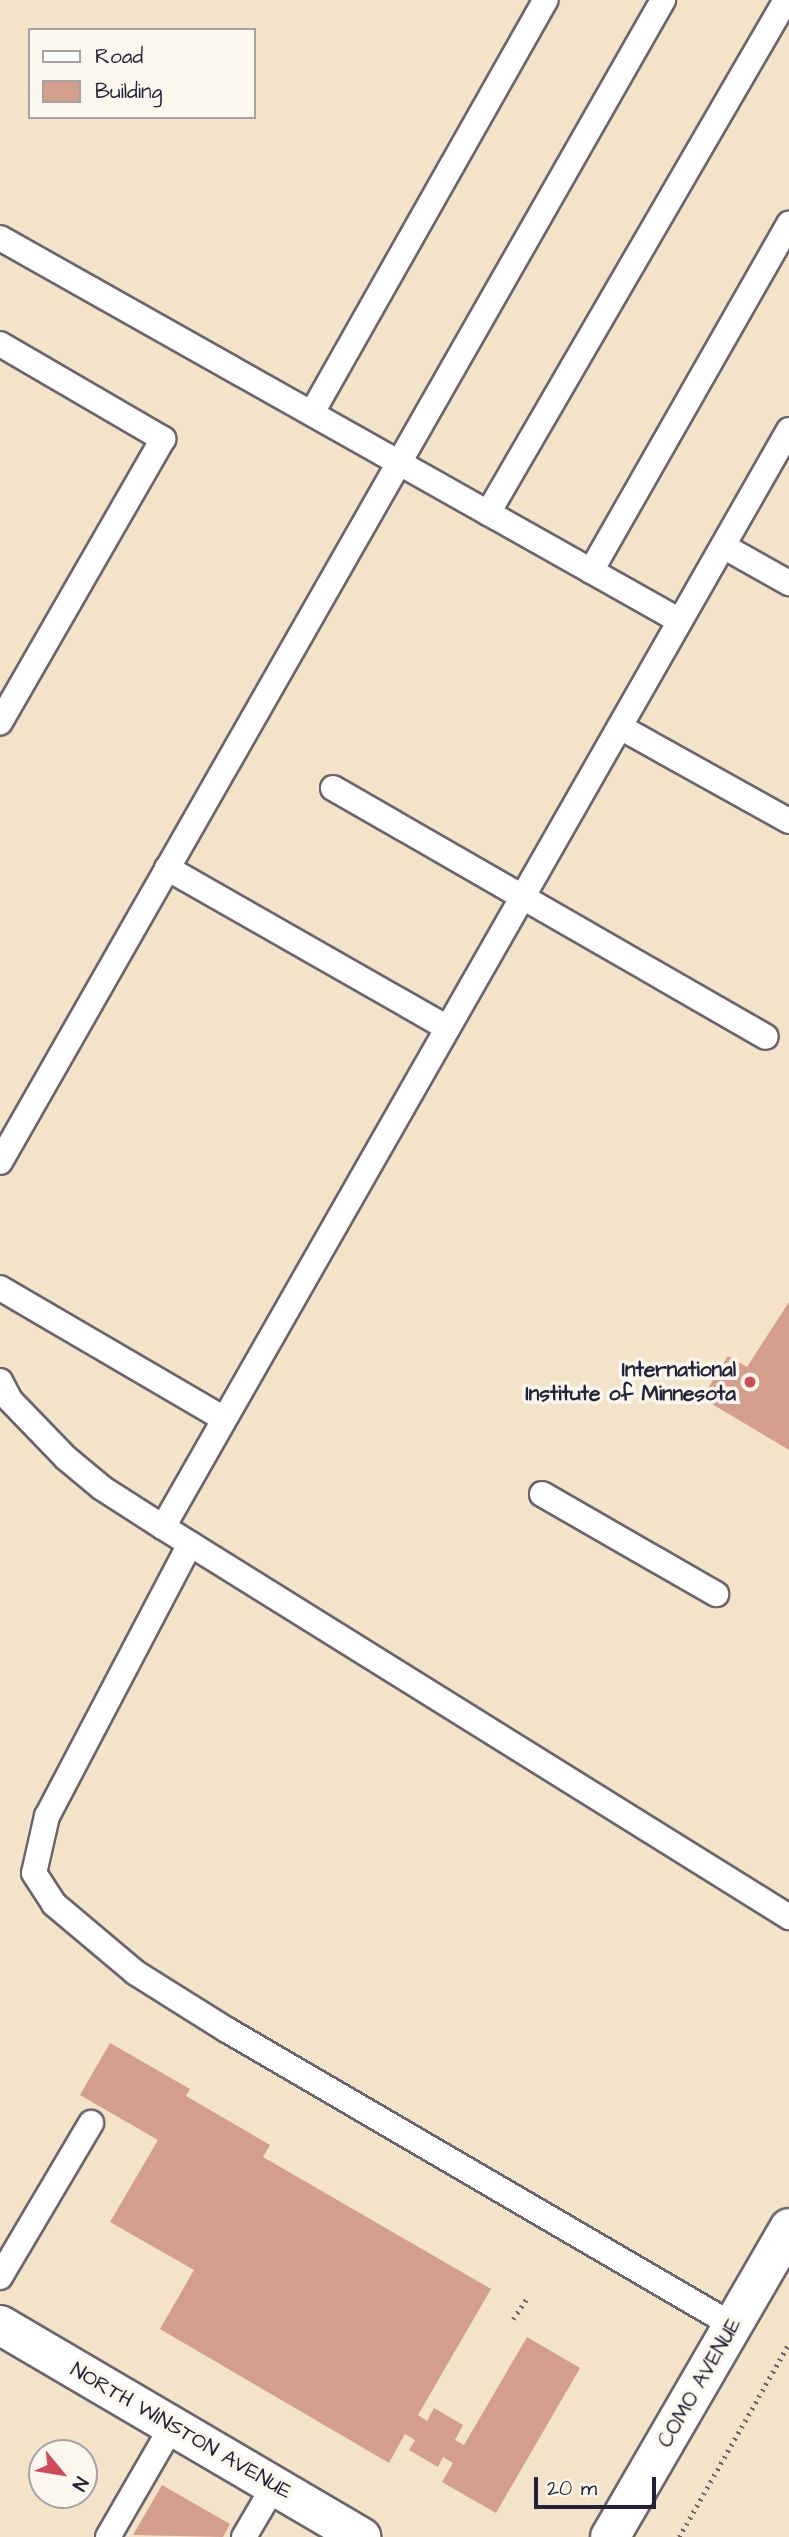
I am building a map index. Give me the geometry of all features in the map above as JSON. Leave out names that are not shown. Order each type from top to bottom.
[{"type":"street","name":"COMO AVENUE","points":[[610,2537],[789,2228]]},
{"type":"street","name":"NORTH WINSTON AVENUE","points":[[2,2329],[361,2537]]},
{"type":"lane","points":[[313,411],[546,0]]},
{"type":"lane","points":[[0,1162],[663,0]]},
{"type":"lane","points":[[488,513],[786,0]]},
{"type":"lane","points":[[591,571],[789,223]]},
{"type":"lane","points":[[0,238],[313,411],[398,463],[680,621]]},
{"type":"lane","points":[[0,344],[163,439],[0,722]]},
{"type":"lane","points":[[163,1527],[789,430]]},
{"type":"lane","points":[[723,546],[789,583]]},
{"type":"lane","points":[[620,727],[789,821]]},
{"type":"lane","points":[[333,788],[766,1037]]},
{"type":"lane","points":[[167,868],[448,1028]]},
{"type":"lane","points":[[0,1288],[225,1419]]},
{"type":"lane","points":[[0,1381],[10,1400],[66,1458],[102,1488],[789,1917]]},
{"type":"lane","points":[[542,1494],[716,1594]]},
{"type":"lane","points":[[190,1544],[47,1816],[34,1873],[54,1904],[136,1973],[227,2030],[734,2326]]},
{"type":"lane","points":[[0,2277],[91,2123]]},
{"type":"lane","points":[[108,2537],[172,2426]]},
{"type":"lane","points":[[244,2537],[274,2486]]},
{"type":"path","points":[[513,2319],[527,2298]]},
{"type":"path","points":[[679,2537],[789,2343]]},
{"type":"building","name":"International Institute of Minnesota","points":[[789,1302],[789,1450],[702,1398],[728,1356],[747,1367]]},
{"type":"building","points":[[110,2043],[190,2089],[186,2096],[270,2145],[263,2157],[491,2289],[418,2415],[427,2421],[434,2408],[463,2425],[455,2440],[464,2445],[527,2337],[580,2368],[496,2513],[442,2482],[453,2463],[443,2457],[438,2467],[409,2450],[415,2440],[405,2434],[389,2463],[160,2329],[194,2270],[110,2222],[158,2140],[80,2095]]},
{"type":"building","points":[[162,2485],[230,2524],[223,2537],[133,2535]]},
{"type":"place","name":"International Institute of Minnesota","points":[[750,1382]]}]
